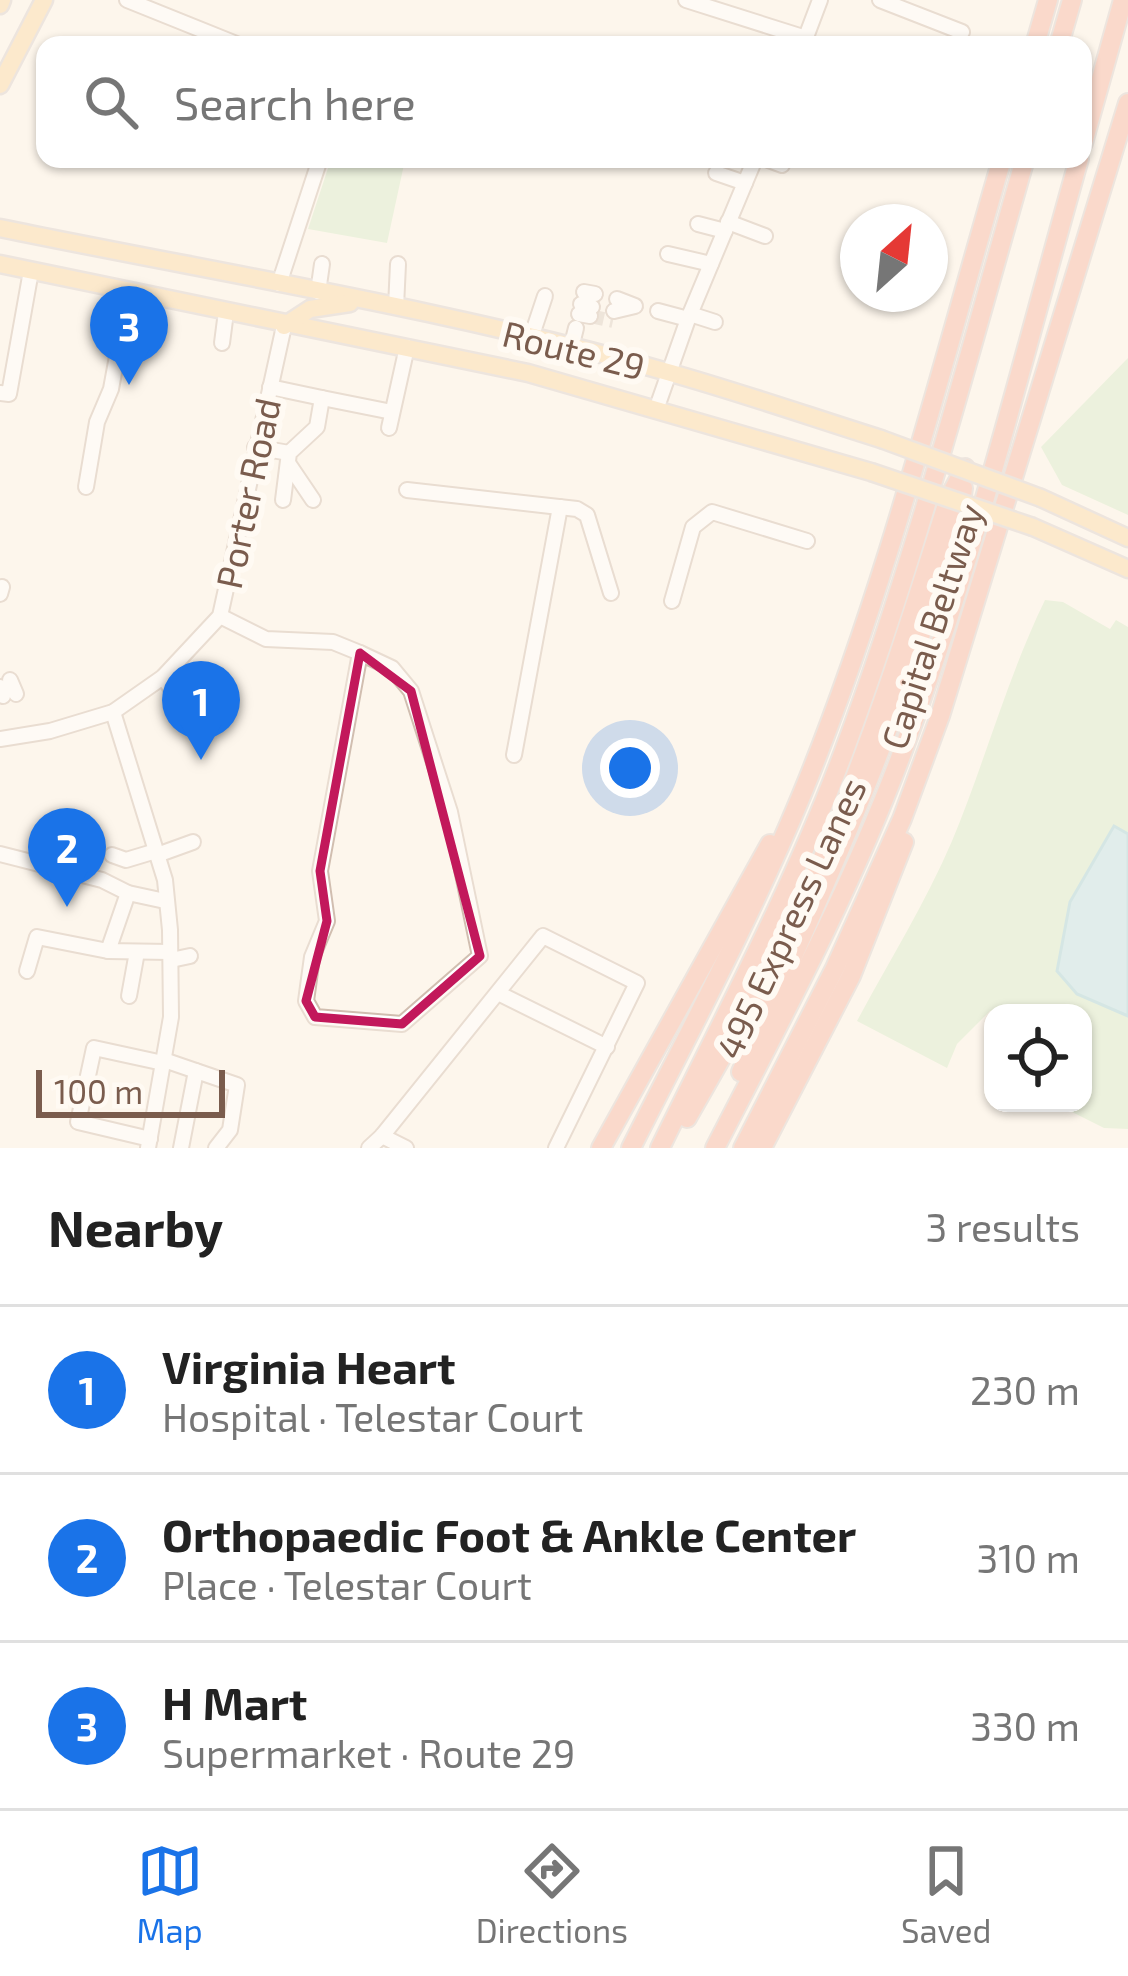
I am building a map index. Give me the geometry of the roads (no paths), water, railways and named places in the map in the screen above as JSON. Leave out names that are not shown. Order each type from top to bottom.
[{"type":"highway","points":[[1038,36],[1048,0]]},
{"type":"highway","points":[[1062,36],[1072,0]]},
{"type":"highway","points":[[1092,111],[1123,0]]},
{"type":"highway","name":"Capital Beltway","points":[[743,1148],[902,820],[940,716],[1128,103]]},
{"type":"highway","name":"Capital Beltway","points":[[631,1148],[754,903],[802,794],[862,628],[999,168]]},
{"type":"highway","name":"495 Express Lanes","points":[[660,1148],[782,897],[844,752],[910,553],[1022,168]]},
{"type":"highway","name":"495 Express Lanes","points":[[711,1148],[815,956],[904,749],[972,535],[1075,168]]},
{"type":"highway","points":[[670,1148],[775,961],[814,878],[878,721],[964,468]]},
{"type":"highway","points":[[711,1148],[849,832],[902,692],[941,545]]},
{"type":"highway","points":[[762,1148],[851,976],[890,882],[940,716]]},
{"type":"highway","points":[[601,1148],[754,868],[802,794]]},
{"type":"main road","points":[[0,85],[44,0]]},
{"type":"main road","name":"Route 29","points":[[0,228],[396,308],[669,372],[964,468],[1128,538]]},
{"type":"main road","name":"Route 29","points":[[0,264],[284,326],[407,347],[658,407],[1034,527],[1128,569]]},
{"type":"main road","points":[[284,326],[310,309],[362,302]]},
{"type":"street","points":[[127,0],[217,36]]},
{"type":"street","points":[[686,0],[790,36]]},
{"type":"street","points":[[807,36],[820,0]]},
{"type":"street","points":[[880,0],[962,32]]},
{"type":"street","points":[[279,284],[317,168]]},
{"type":"street","points":[[658,407],[689,316],[751,168]]},
{"type":"street","points":[[716,173],[745,183]]},
{"type":"street","points":[[698,224],[765,236]]},
{"type":"street","points":[[668,254],[711,264]]},
{"type":"street","points":[[318,292],[322,264]]},
{"type":"street","points":[[396,308],[398,264]]},
{"type":"street","points":[[0,393],[9,394],[31,271]]},
{"type":"street","points":[[86,488],[97,422],[112,388],[129,291]]},
{"type":"street","points":[[531,338],[544,296]]},
{"type":"street","points":[[635,306],[618,322],[615,310],[635,306]]},
{"type":"street","points":[[571,348],[585,308]]},
{"type":"street","points":[[658,311],[715,322]]},
{"type":"street","points":[[223,343],[226,312]]},
{"type":"street","name":"Porter Road","points":[[0,739],[50,731],[113,712],[163,677],[220,616],[284,326]]},
{"type":"street","points":[[269,387],[391,420],[407,347]]},
{"type":"street","points":[[283,500],[289,458],[317,427],[322,398]]},
{"type":"street","points":[[255,446],[289,458],[313,500]]},
{"type":"street","points":[[407,490],[578,509],[587,515],[611,593]]},
{"type":"street","points":[[514,755],[560,507]]},
{"type":"street","points":[[672,601],[693,527],[712,512],[807,541]]},
{"type":"street","points":[[220,616],[266,639],[333,642],[360,653],[392,668],[411,691],[449,812],[481,956],[401,1024],[315,1018],[306,1001],[312,957],[327,922],[320,871],[360,653]]},
{"type":"street","points":[[163,677],[184,707]]},
{"type":"street","points":[[113,712],[156,853],[171,956],[171,1017],[164,1062],[149,1144],[78,1121],[94,1048],[164,1062],[237,1085],[230,1130],[216,1148]]},
{"type":"street","points":[[112,855],[126,860],[193,842]]},
{"type":"street","points":[[0,854],[165,901]]},
{"type":"street","points":[[108,951],[128,893]]},
{"type":"street","points":[[168,924],[186,922]]},
{"type":"street","points":[[369,1148],[543,936],[638,983],[556,1148]]},
{"type":"street","points":[[27,971],[37,937],[108,951],[190,956]]},
{"type":"street","points":[[129,996],[136,952]]},
{"type":"street","points":[[498,993],[607,1047]]},
{"type":"street","points":[[181,1148],[196,1071]]},
{"type":"street","points":[[382,1136],[406,1148]]},
{"type":"water","points":[[1114,826],[1128,834],[1128,1016],[1077,994],[1057,971],[1070,902]]},
{"type":"tunnel","points":[[590,316],[613,321]]},
{"type":"place","name":"H Mart","points":[[129,385]]},
{"type":"place","name":"Virginia Heart","points":[[201,760]]},
{"type":"place","name":"Orthopaedic Foot & Ankle Center","points":[[67,907]]}]
